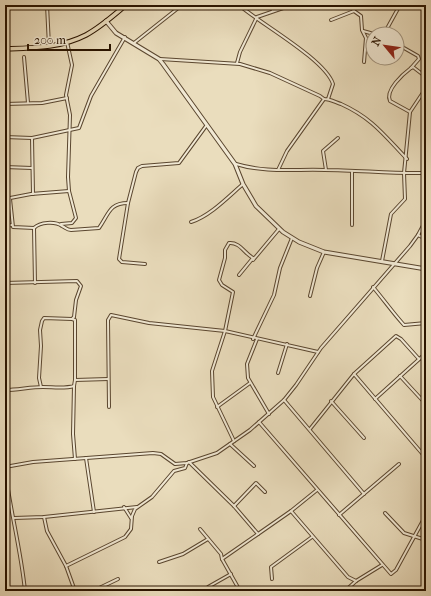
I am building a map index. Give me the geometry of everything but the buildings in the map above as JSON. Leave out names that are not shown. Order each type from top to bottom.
[{"type":"main road","points":[[5,49],[50,47],[67,42],[87,34],[126,5]]},
{"type":"street","points":[[47,5],[50,47]]},
{"type":"street","points":[[133,44],[182,5]]},
{"type":"street","points":[[239,5],[255,19],[296,45],[323,70],[332,84],[328,99]]},
{"type":"street","points":[[271,5],[273,11]]},
{"type":"street","points":[[238,63],[240,52],[255,19],[292,5]]},
{"type":"street","points":[[351,5],[354,12],[361,16],[363,31],[366,38],[364,62]]},
{"type":"street","points":[[388,26],[400,5]]},
{"type":"street","points":[[331,20],[354,12]]},
{"type":"street","points":[[106,21],[112,30],[159,60],[235,164],[243,184],[256,206],[280,229],[292,238],[324,252],[426,269]]},
{"type":"street","points":[[5,137],[32,138],[54,134],[70,128],[76,130],[80,127],[90,96],[125,37]]},
{"type":"street","points":[[5,226],[12,225],[13,227],[34,228],[38,224],[44,223],[72,223],[76,218],[69,191],[68,147],[70,115],[67,98],[67,85],[72,65],[67,42]]},
{"type":"street","points":[[405,49],[418,56],[419,59],[393,86],[388,99],[392,104],[410,112]]},
{"type":"street","points":[[24,57],[28,103]]},
{"type":"street","points":[[159,60],[175,59],[238,63],[270,73],[367,118],[407,159]]},
{"type":"street","points":[[411,68],[414,67],[426,77]]},
{"type":"street","points":[[382,261],[391,214],[405,199],[404,173],[407,159],[410,112],[426,88]]},
{"type":"street","points":[[5,104],[28,103],[67,98]]},
{"type":"street","points":[[278,170],[287,150],[324,99]]},
{"type":"street","points":[[145,264],[122,262],[120,259],[128,204],[138,168],[178,164],[206,126]]},
{"type":"street","points":[[32,138],[33,194]]},
{"type":"street","points":[[326,170],[323,151],[338,138]]},
{"type":"street","points":[[235,164],[261,170],[426,173]]},
{"type":"street","points":[[5,167],[32,168]]},
{"type":"street","points":[[352,172],[352,225]]},
{"type":"street","points":[[191,222],[223,201],[243,184]]},
{"type":"street","points":[[5,199],[33,194],[69,191]]},
{"type":"street","points":[[10,199],[12,225]]},
{"type":"street","points":[[61,224],[68,230],[99,228],[114,206],[118,204],[128,204]]},
{"type":"street","points":[[25,591],[19,543],[9,497],[5,468],[33,462],[158,453],[175,464],[188,462],[217,452],[230,444],[269,414],[284,400],[318,352],[393,263],[403,255],[418,235],[426,220]]},
{"type":"street","points":[[34,228],[35,283]]},
{"type":"street","points":[[239,275],[280,229]]},
{"type":"street","points":[[418,235],[426,239]]},
{"type":"street","points":[[269,414],[262,400],[250,383],[247,364],[255,339],[274,295],[282,262],[292,238]]},
{"type":"street","points":[[234,441],[217,407],[213,393],[212,366],[225,331],[233,292],[223,286],[219,281],[225,258],[224,250],[229,243],[234,243],[253,258]]},
{"type":"street","points":[[310,296],[317,268],[324,252]]},
{"type":"street","points":[[5,283],[77,281],[81,290],[76,300],[74,317],[72,319]]},
{"type":"street","points":[[374,287],[404,325],[426,323]]},
{"type":"street","points":[[109,407],[108,320],[111,315],[149,323],[225,331],[318,352]]},
{"type":"street","points":[[42,387],[39,378],[41,346],[40,330],[42,321],[44,318],[72,319]]},
{"type":"street","points":[[72,319],[75,324],[73,434],[76,459]]},
{"type":"street","points":[[310,429],[354,374],[396,336],[401,338],[419,359]]},
{"type":"street","points":[[278,373],[287,344]]},
{"type":"street","points":[[375,399],[426,353]]},
{"type":"street","points":[[354,374],[426,458]]},
{"type":"street","points":[[400,376],[425,403]]},
{"type":"street","points":[[75,380],[109,379]]},
{"type":"street","points":[[217,407],[250,383]]},
{"type":"street","points":[[5,390],[42,387],[68,388],[74,386]]},
{"type":"street","points":[[284,400],[364,494]]},
{"type":"street","points":[[331,402],[364,438]]},
{"type":"street","points":[[258,422],[389,573],[393,574],[426,515]]},
{"type":"street","points":[[230,444],[254,466]]},
{"type":"street","points":[[86,458],[94,512]]},
{"type":"street","points":[[188,462],[234,506],[258,534]]},
{"type":"street","points":[[14,518],[44,517],[94,512],[124,507],[133,509],[152,498],[176,470],[185,468],[188,462]]},
{"type":"street","points":[[339,515],[399,464]]},
{"type":"street","points":[[234,506],[256,483],[265,492]]},
{"type":"street","points":[[222,559],[291,511],[317,490]]},
{"type":"street","points":[[426,495],[423,500],[426,504]]},
{"type":"street","points":[[66,566],[125,537],[131,529],[132,519],[138,506]]},
{"type":"street","points":[[124,507],[132,519]]},
{"type":"street","points":[[291,511],[348,577],[356,581]]},
{"type":"street","points":[[385,513],[400,530],[426,540]]},
{"type":"street","points":[[44,517],[47,531],[66,566],[75,591]]},
{"type":"street","points":[[200,529],[221,554],[222,559],[240,591]]},
{"type":"street","points":[[272,579],[271,567],[312,537]]},
{"type":"street","points":[[159,562],[183,554],[208,539]]},
{"type":"street","points":[[345,591],[356,581],[382,565]]},
{"type":"street","points":[[208,591],[208,587],[231,574]]},
{"type":"street","points":[[93,591],[118,579]]}]
